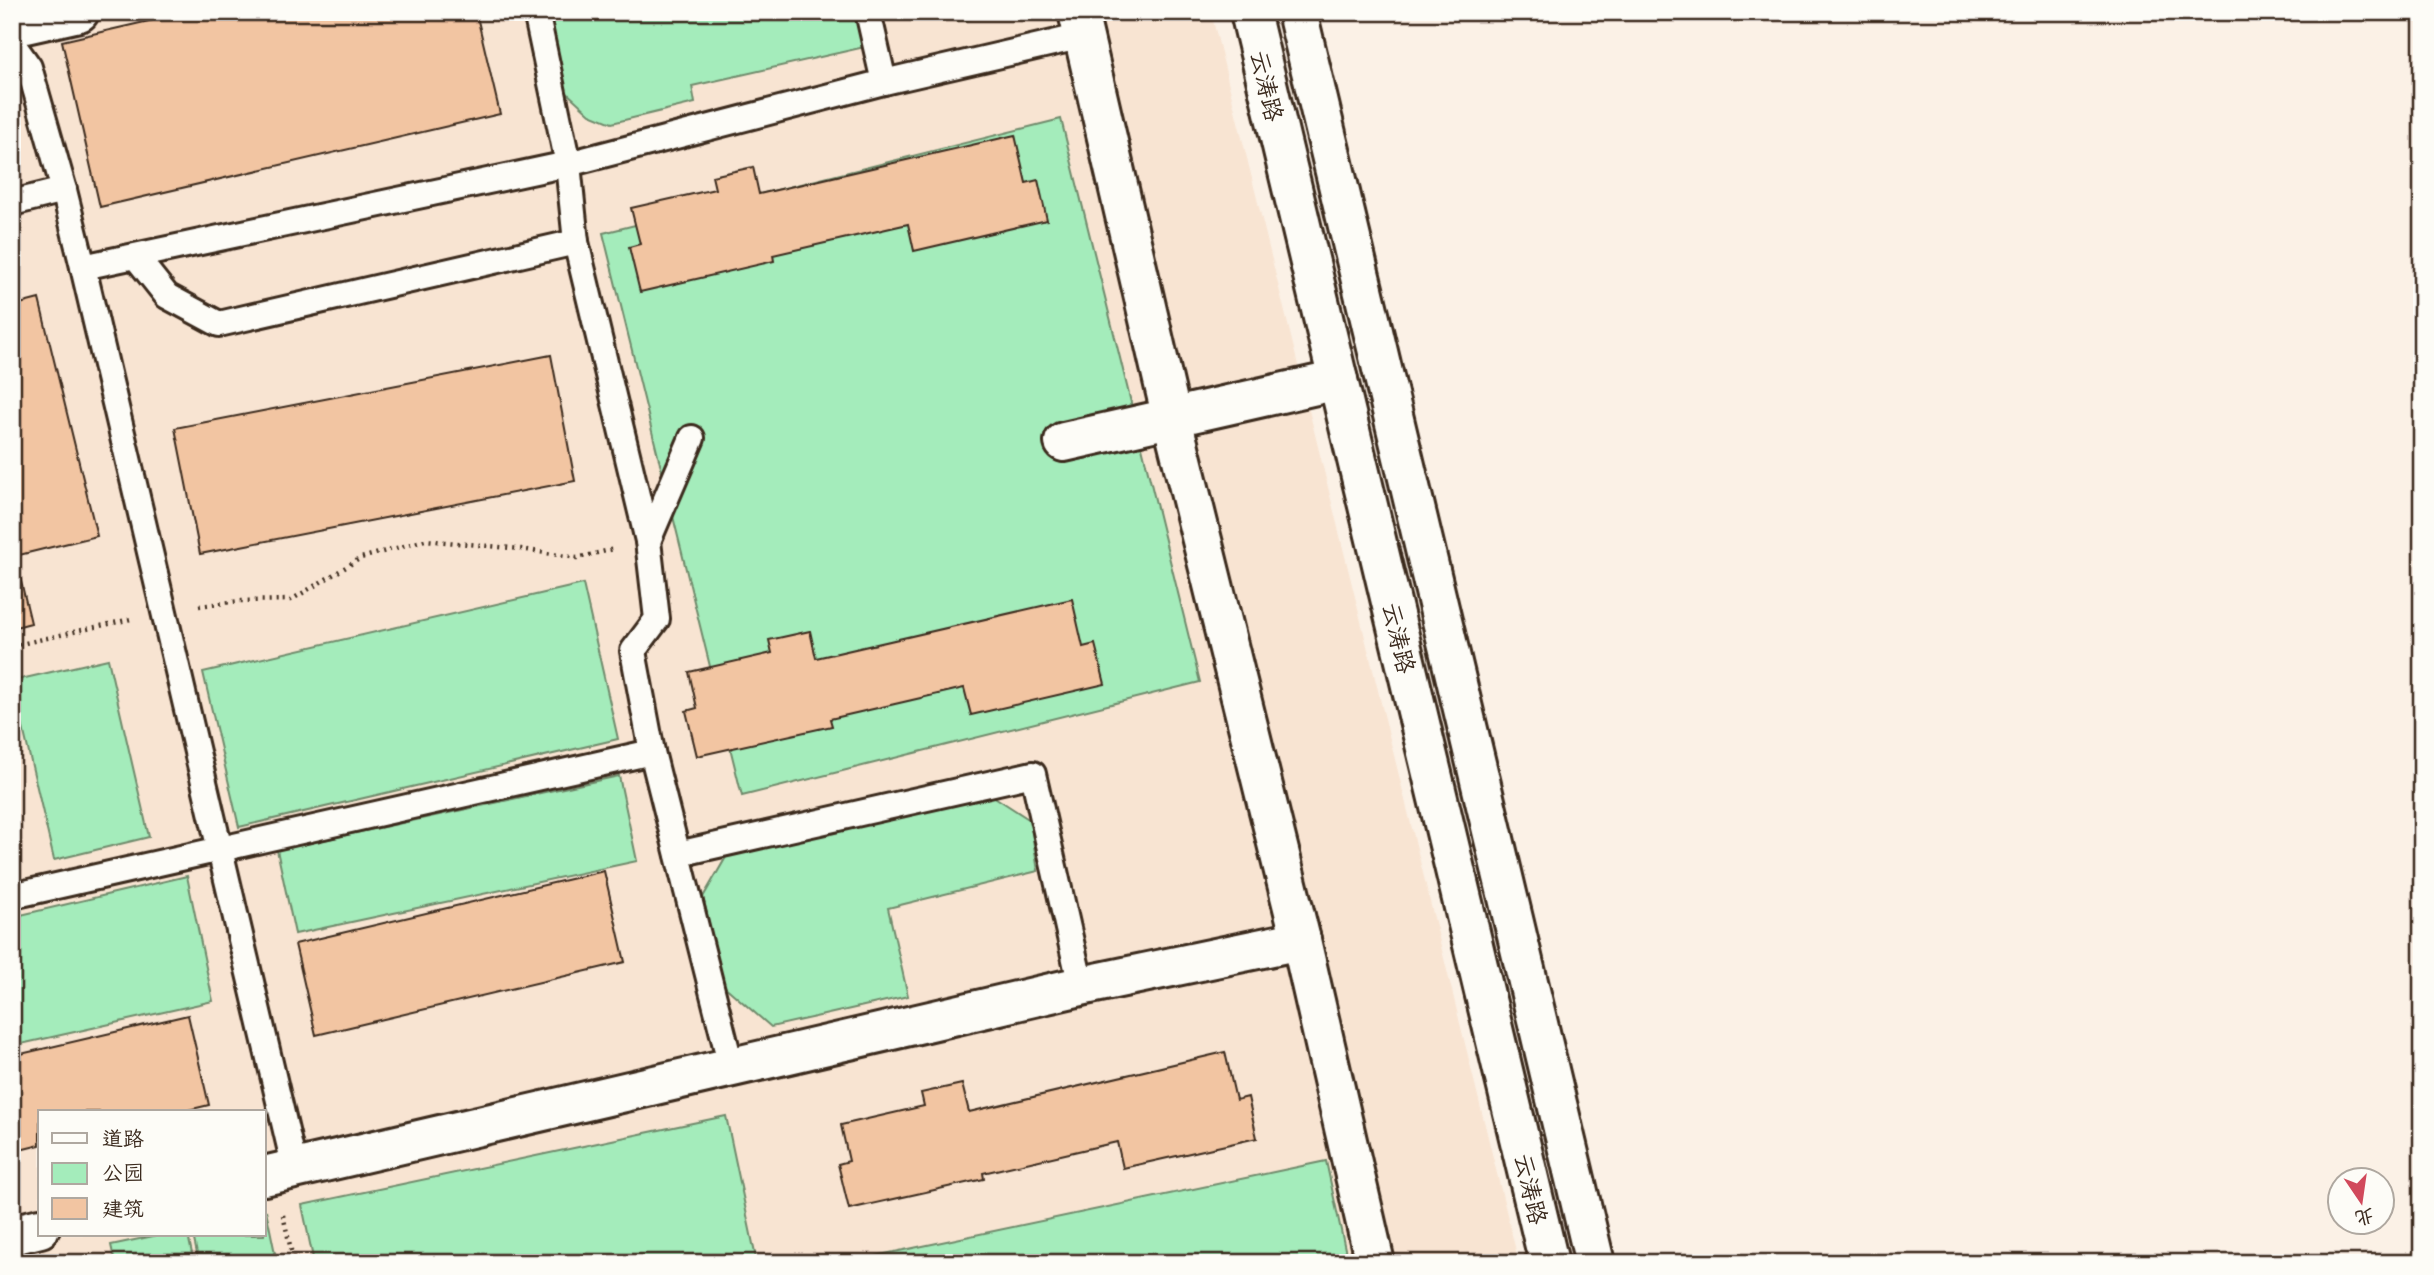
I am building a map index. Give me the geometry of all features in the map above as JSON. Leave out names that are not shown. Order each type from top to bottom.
[{"type":"street","points":[[12,27],[79,12]]},
{"type":"street","name":"云涛路","points":[[1250,12],[1549,1263]]},
{"type":"street","name":"云涛路","points":[[1297,12],[1595,1263]]},
{"type":"street","points":[[1081,24],[1172,419],[1301,940],[1375,1263]]},
{"type":"street","points":[[1064,442],[1338,380]]},
{"type":"street","points":[[279,1173],[1080,986],[1301,940]]},
{"type":"street","points":[[12,1235],[38,1228]]},
{"type":"lane","points":[[536,12],[568,164],[576,242],[648,541],[657,619],[633,651],[652,751],[731,1066]]},
{"type":"lane","points":[[868,12],[884,82]]},
{"type":"lane","points":[[83,267],[568,164],[884,82],[1081,24]]},
{"type":"lane","points":[[12,43],[29,67],[83,267],[219,849],[279,1173]]},
{"type":"lane","points":[[12,203],[64,190]]},
{"type":"lane","points":[[136,257],[167,296],[219,324],[576,242]]},
{"type":"lane","points":[[648,541],[692,438]]},
{"type":"lane","points":[[12,896],[652,751]]},
{"type":"lane","points":[[678,855],[1033,774],[1080,986]]},
{"type":"path","points":[[163,610],[239,601],[291,600],[361,558],[425,540],[521,549],[577,558],[648,541]]},
{"type":"shaded area","points":[[12,12],[1211,12],[1519,1263],[12,1263]]},
{"type":"green space","points":[[546,12],[861,12],[869,46],[692,86],[695,103],[612,123],[590,114],[566,92]]},
{"type":"green space","points":[[930,12],[987,12],[959,20]]},
{"type":"green space","points":[[1061,119],[1200,682],[742,796],[603,233]]},
{"type":"green space","points":[[583,584],[618,739],[239,827],[203,672]]},
{"type":"green space","points":[[108,659],[149,837],[54,860],[12,681]]},
{"type":"green space","points":[[619,776],[637,861],[295,934],[277,850]]},
{"type":"green space","points":[[990,794],[1030,820],[1038,871],[888,908],[908,996],[771,1027],[723,985],[703,897],[729,852]]},
{"type":"green space","points":[[187,876],[213,1001],[12,1046],[12,917]]},
{"type":"green space","points":[[726,1116],[757,1263],[314,1263],[302,1205]]},
{"type":"green space","points":[[1326,1161],[1348,1263],[842,1263]]},
{"type":"green space","points":[[266,1210],[277,1263],[199,1263],[193,1236],[266,1236]]},
{"type":"green space","points":[[153,1236],[188,1236],[194,1263],[115,1263],[111,1245]]},
{"type":"building","points":[[188,12],[476,12],[500,114],[100,207],[62,41]]},
{"type":"building","points":[[1015,135],[1026,183],[1038,180],[1047,220],[914,251],[908,224],[773,255],[774,261],[640,292],[629,247],[640,244],[631,208],[715,189],[712,176],[753,167],[759,194]]},
{"type":"building","points":[[39,299],[97,536],[15,556],[31,623],[12,628],[12,306]]},
{"type":"building","points":[[551,355],[575,481],[200,554],[175,428]]},
{"type":"building","points":[[1072,599],[1083,647],[1095,644],[1105,684],[971,715],[964,688],[830,719],[832,726],[697,756],[686,711],[697,708],[689,672],[772,653],[769,640],[810,631],[816,658]]},
{"type":"building","points":[[604,871],[625,962],[316,1035],[295,944]]},
{"type":"building","points":[[188,1015],[209,1105],[188,1110],[38,1110],[38,1146],[12,1152],[12,1056]]},
{"type":"building","points":[[1225,1052],[1236,1100],[1248,1097],[1257,1138],[1123,1168],[1117,1142],[983,1173],[984,1179],[849,1209],[838,1164],[849,1161],[841,1125],[924,1106],[921,1093],[962,1084],[969,1112]]}]
